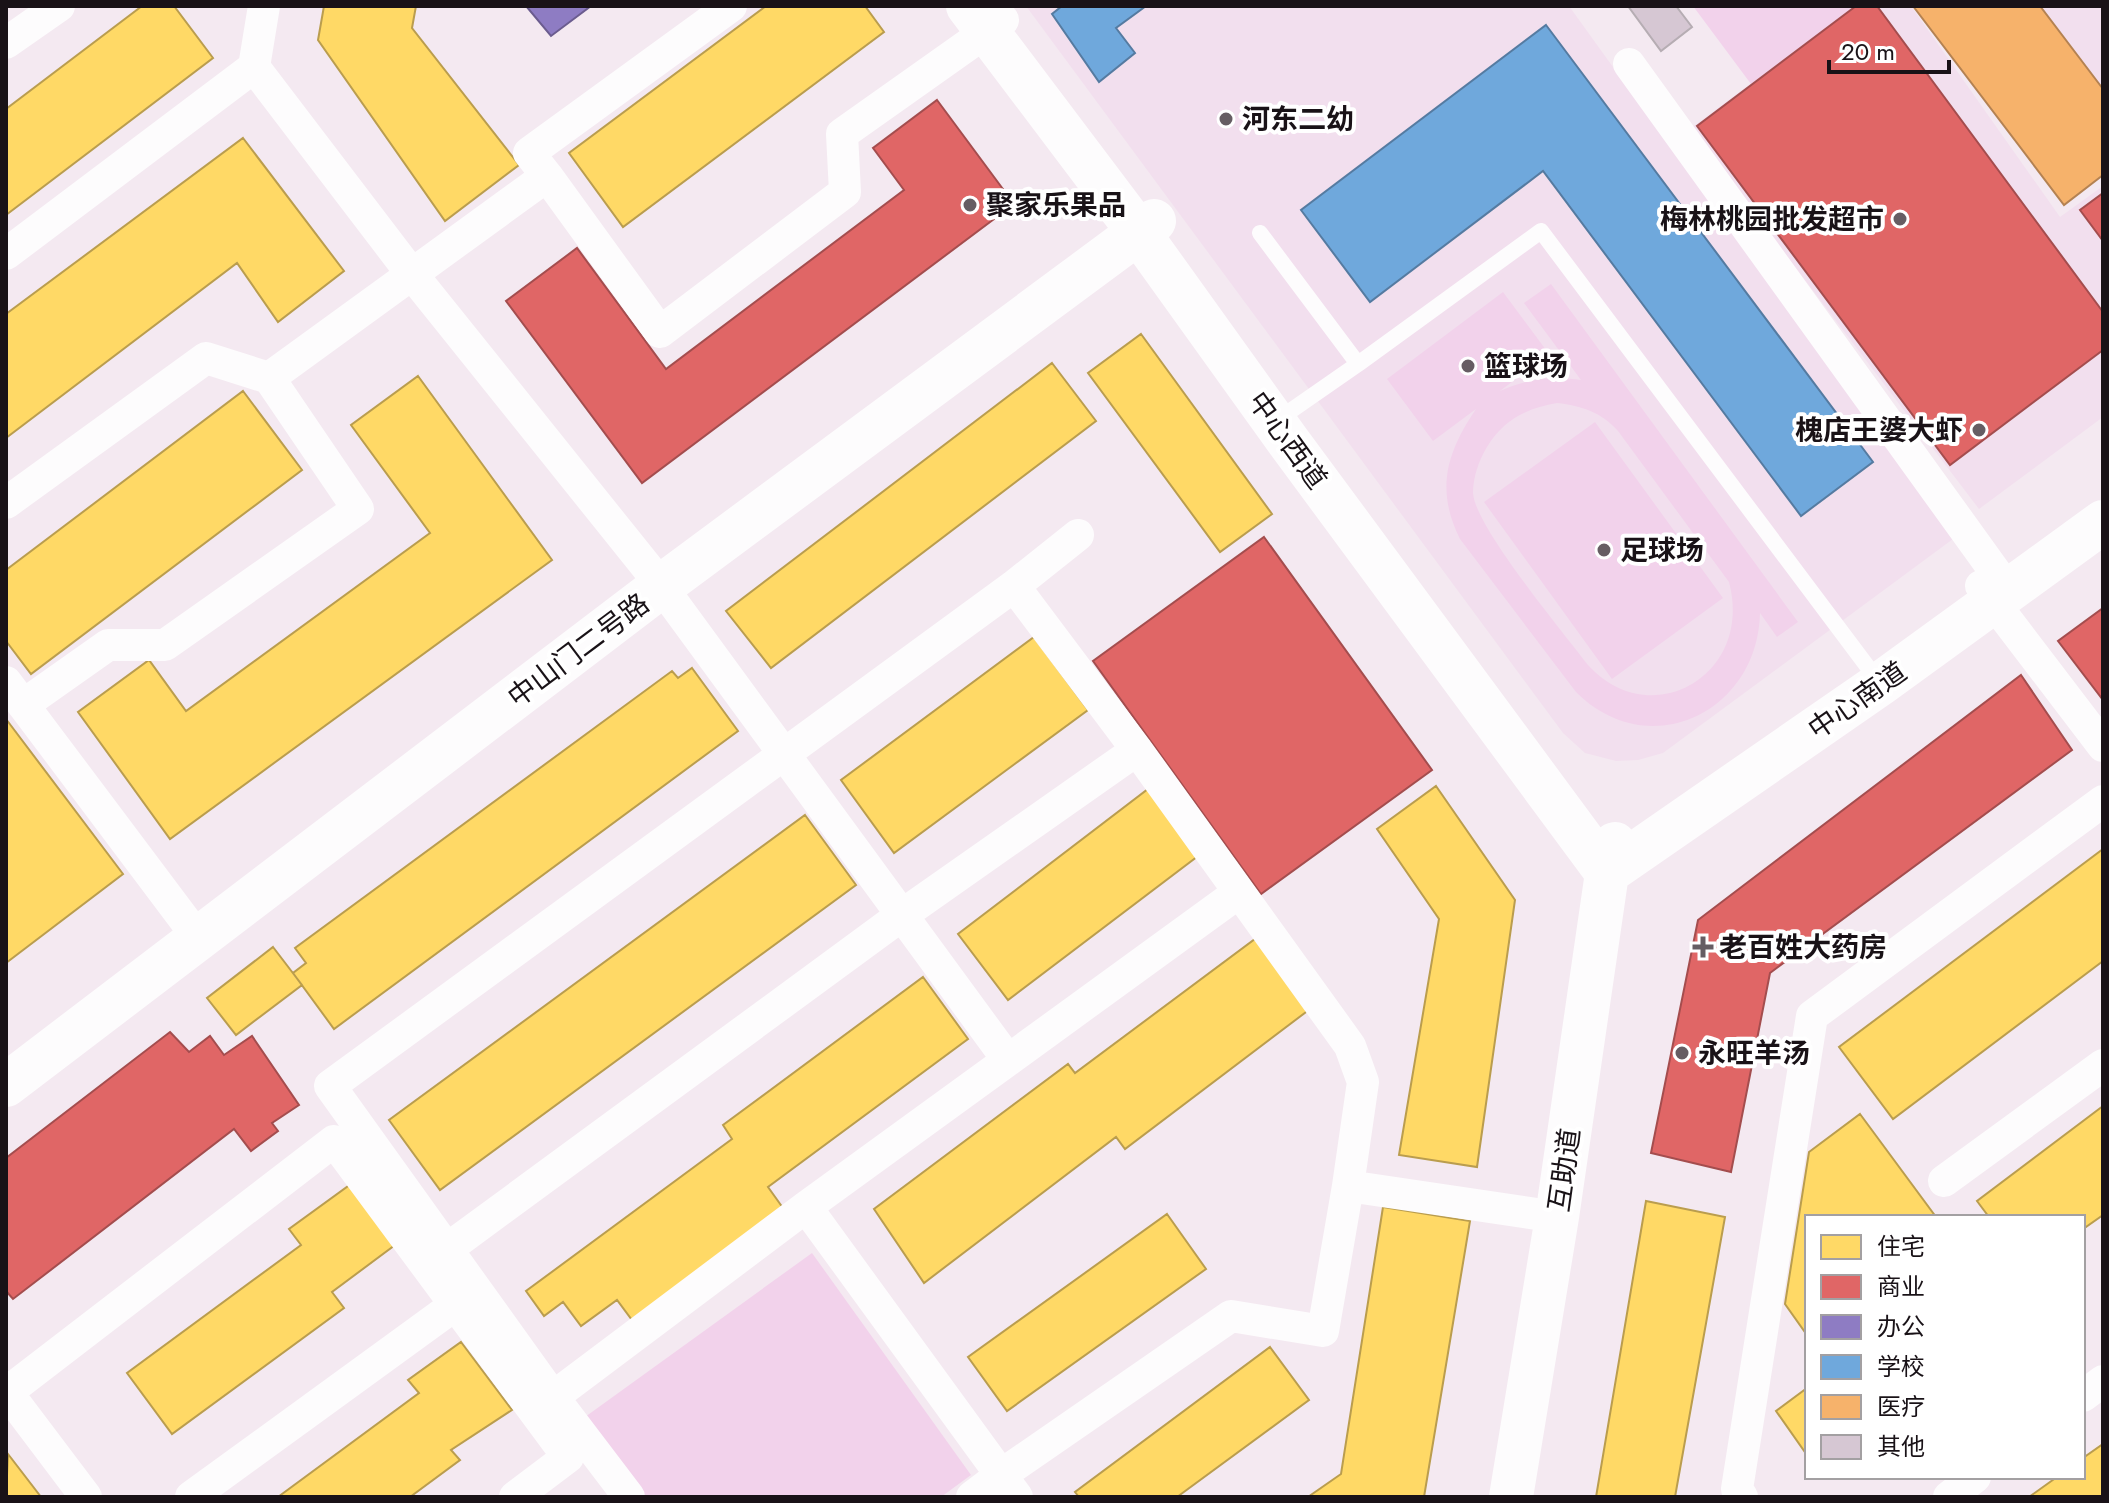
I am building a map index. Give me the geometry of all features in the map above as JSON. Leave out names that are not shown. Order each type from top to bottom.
[{"type":"street","points":[[6,43],[59,6]]},
{"type":"street","points":[[6,254],[254,67],[264,6]]},
{"type":"street","points":[[731,6],[529,153],[660,332],[845,192],[842,134],[989,16]]},
{"type":"street","name":"中心西道","points":[[989,16],[1611,858]]},
{"type":"street","points":[[1629,64],[2103,746]]},
{"type":"street","points":[[254,67],[411,273],[655,579],[1008,1060]]},
{"type":"street","points":[[269,378],[547,176]]},
{"type":"street","name":"中山门二号路","points":[[6,1085],[194,931],[351,796],[655,579],[1140,219]]},
{"type":"street","points":[[6,503],[206,358],[269,378],[358,509],[165,645],[108,645],[15,694],[194,931]]},
{"type":"street","name":"中心南道","points":[[1611,858],[1874,675],[1994,587],[2103,493]]},
{"type":"street","name":"中心南道","points":[[1994,587],[2103,522]]},
{"type":"street","points":[[629,1497],[553,1397],[330,1086],[1014,586],[1078,535]]},
{"type":"street","points":[[972,1497],[1009,1486],[1231,1316],[1323,1331],[1363,1082],[1350,1046],[1137,750],[1014,586]]},
{"type":"street","points":[[447,1249],[902,915],[1137,750]]},
{"type":"street","points":[[1742,1497],[1737,1489],[1812,1016],[2103,801]]},
{"type":"street","name":"互助道","points":[[1511,1497],[1611,858]]},
{"type":"street","points":[[553,1397],[806,1207],[1238,893]]},
{"type":"street","name":"中山门二号路","points":[[6,1063],[194,931]]},
{"type":"street","points":[[1944,1181],[2103,1065]]},
{"type":"street","points":[[86,1497],[6,1392],[334,1141],[568,1457],[515,1497]]},
{"type":"street","points":[[1348,1186],[1557,1217]]},
{"type":"street","points":[[806,1207],[1009,1486]]},
{"type":"street","points":[[191,1497],[455,1305]]},
{"type":"street","points":[[2085,1394],[2103,1381]]},
{"type":"street","points":[[1949,1497],[1972,1479]]},
{"type":"lane","points":[[1284,416],[1541,231],[1874,675]]},
{"type":"lane","points":[[1260,233],[1358,364]]},
{"type":"shaded area","points":[[1026,6],[1569,6],[1953,539],[1663,753],[1638,760],[1616,761],[1585,753],[1563,733]]},
{"type":"shaded area","points":[[1693,6],[1855,6],[1751,84]]},
{"type":"shaded area","name":"梅林桃园批发超市","points":[[1854,6],[1911,6],[2060,217],[2103,186],[2103,417],[1979,509],[1690,129]]},
{"type":"shaded area","points":[[2040,6],[2103,6],[2103,89]]},
{"type":"shaded area","points":[[1551,284],[1798,622],[1777,637],[1760,613],[1755,648],[1741,677],[1720,701],[1695,717],[1666,725],[1635,724],[1605,714],[1576,692],[1460,539],[1452,521],[1446,487],[1448,471],[1458,440],[1476,409],[1433,441],[1387,379],[1503,292],[1549,354],[1500,391],[1540,380],[1581,380],[1524,303]],"holes":[[[1557,403],[1583,408],[1612,424],[1729,582],[1733,615],[1726,644],[1712,668],[1691,685],[1666,694],[1640,694],[1613,685],[1588,665],[1504,554],[1478,509],[1473,493],[1475,475],[1481,457],[1493,438],[1500,429],[1526,412]]]},
{"type":"shaded area","name":"足球场","points":[[1595,422],[1723,598],[1612,679],[1484,502]]},
{"type":"shaded area","points":[[812,1253],[971,1475],[941,1497],[642,1497],[585,1417]]},
{"type":"building: 住宅","points":[[142,6],[174,6],[213,58],[6,215],[6,109]]},
{"type":"building: 住宅","points":[[324,6],[416,6],[412,28],[519,165],[445,221],[318,40]]},
{"type":"building: 住宅","points":[[766,6],[865,6],[884,32],[623,227],[569,153]]},
{"type":"building: 住宅","points":[[243,138],[344,271],[278,322],[237,263],[6,438],[6,314]]},
{"type":"building: 住宅","points":[[1141,334],[1272,514],[1220,552],[1088,373]]},
{"type":"building: 住宅","points":[[1052,363],[1096,421],[771,668],[726,611]]},
{"type":"building: 住宅","points":[[418,376],[552,560],[170,839],[78,712],[149,660],[186,711],[430,533],[351,425]]},
{"type":"building: 住宅","points":[[243,391],[302,470],[31,674],[6,641],[6,570]]},
{"type":"building: 住宅","points":[[1034,637],[1088,710],[894,853],[841,780]]},
{"type":"building: 住宅","points":[[692,668],[738,731],[334,1029],[293,973],[306,963],[295,948],[672,671],[678,678]]},
{"type":"building: 住宅","points":[[6,719],[123,874],[6,963]]},
{"type":"building: 住宅","points":[[1436,786],[1515,900],[1477,1167],[1399,1155],[1439,919],[1377,829]]},
{"type":"building: 住宅","points":[[1148,789],[1198,856],[1008,1000],[958,934]]},
{"type":"building: 住宅","points":[[805,815],[856,885],[440,1190],[389,1120]]},
{"type":"building: 住宅","points":[[2103,849],[2103,961],[1893,1119],[1839,1047]]},
{"type":"building: 住宅","points":[[1255,939],[1310,1009],[1125,1149],[1116,1137],[924,1283],[874,1209],[1068,1064],[1075,1073]]},
{"type":"building: 住宅","points":[[273,947],[302,985],[236,1035],[207,998]]},
{"type":"building: 住宅","points":[[923,977],[968,1039],[768,1187],[783,1208],[632,1320],[617,1300],[581,1326],[563,1302],[544,1316],[526,1291],[732,1139],[723,1125]]},
{"type":"building: 住宅","points":[[2103,1106],[2103,1215],[2085,1228],[2085,1215],[1988,1215],[1977,1201]]},
{"type":"building: 住宅","points":[[1860,1114],[1935,1215],[1805,1215],[1805,1332],[1785,1304],[1809,1152]]},
{"type":"building: 住宅","points":[[351,1184],[395,1245],[332,1292],[344,1308],[172,1434],[127,1373],[301,1245],[289,1229]]},
{"type":"building: 住宅","points":[[1646,1201],[1725,1217],[1675,1497],[1596,1497]]},
{"type":"building: 住宅","points":[[1383,1207],[1470,1221],[1424,1497],[1308,1497],[1341,1474]]},
{"type":"building: 住宅","points":[[1167,1214],[1206,1269],[1007,1411],[968,1357]]},
{"type":"building: 住宅","points":[[461,1342],[512,1410],[451,1450],[460,1460],[410,1497],[278,1497],[419,1393],[408,1380]]},
{"type":"building: 住宅","points":[[1270,1347],[1309,1400],[1177,1497],[1079,1497],[1075,1492]]},
{"type":"building: 住宅","points":[[1805,1389],[1805,1452],[1776,1411]]},
{"type":"building: 住宅","points":[[2103,1444],[2103,1497],[2029,1497],[2054,1479],[2085,1479],[2085,1457]]},
{"type":"building: 住宅","points":[[8,1454],[41,1497],[6,1497]]},
{"type":"building: 商业","name":"梅林桃园批发超市","points":[[1856,6],[1877,6],[2103,312],[2103,350],[1950,465],[1697,126]]},
{"type":"building: 商业","points":[[937,100],[1014,204],[642,483],[506,301],[577,248],[666,369],[904,190],[873,148]]},
{"type":"building: 商业","points":[[2103,193],[2103,241],[2080,210]]},
{"type":"building: 商业","points":[[1264,537],[1432,770],[1261,894],[1093,661]]},
{"type":"building: 商业","points":[[2103,608],[2103,700],[2058,641]]},
{"type":"building: 商业","points":[[2021,675],[2072,750],[1770,973],[1731,1172],[1651,1153],[1698,920]]},
{"type":"building: 商业","points":[[170,1032],[189,1052],[210,1036],[224,1055],[252,1036],[299,1105],[272,1123],[278,1131],[251,1151],[234,1129],[13,1299],[6,1291],[6,1158]]},
{"type":"building: 办公","points":[[526,6],[591,6],[551,36]]},
{"type":"building: 学校","points":[[1062,6],[1146,6],[1116,28],[1135,53],[1099,82],[1052,14]]},
{"type":"building: 学校","points":[[1546,25],[1873,462],[1801,516],[1543,171],[1370,302],[1301,210]]},
{"type":"building: 医疗","points":[[1913,6],[2040,6],[2103,89],[2103,175],[2064,205]]},
{"type":"building: 其他","points":[[1628,6],[1676,6],[1692,27],[1661,51]]},
{"type":"place","name":"河东二幼","points":[[1226,119]]},
{"type":"place","name":"聚家乐果品","points":[[970,205]]},
{"type":"place","name":"梅林桃园批发超市","points":[[1900,219]]},
{"type":"place","name":"篮球场","points":[[1468,366]]},
{"type":"place","name":"槐店王婆大虾","points":[[1979,430]]},
{"type":"place","name":"足球场","points":[[1604,550]]},
{"type":"place","name":"老百姓大药房","points":[[1703,947]]},
{"type":"place","name":"永旺羊汤","points":[[1682,1053]]}]
